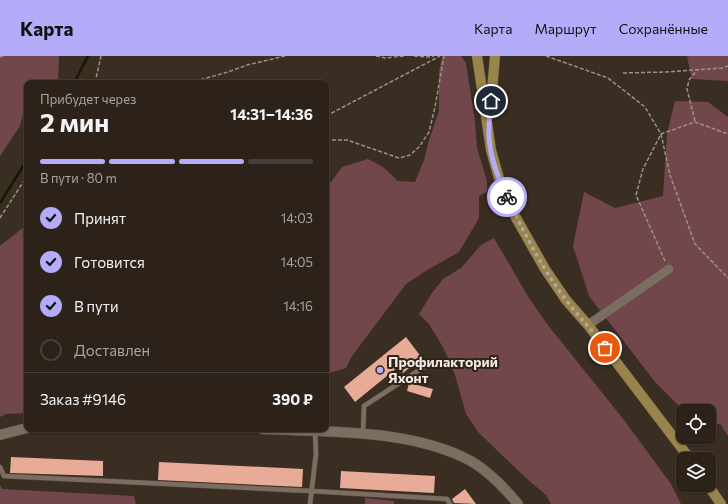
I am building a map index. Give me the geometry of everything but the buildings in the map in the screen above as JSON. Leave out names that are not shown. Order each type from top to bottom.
[{"type":"main road","points":[[489,130],[495,56]]},
{"type":"main road","points":[[478,57],[491,150],[495,168],[515,216],[545,269],[566,300],[588,325],[685,452]]},
{"type":"main road","points":[[713,492],[721,504]]},
{"type":"street","points":[[588,325],[669,270]]},
{"type":"street","points":[[0,435],[24,429]]},
{"type":"street","points":[[329,432],[400,438],[432,446],[463,457],[481,468],[504,488],[518,504]]},
{"type":"lane","points":[[364,434],[364,406],[424,367]]},
{"type":"lane","points":[[310,504],[316,454],[315,432]]},
{"type":"lane","points":[[0,467],[4,476],[311,491],[447,500],[450,504]]},
{"type":"path","points":[[96,80],[101,56]]},
{"type":"path","points":[[200,80],[247,65],[285,56]]},
{"type":"path","points":[[376,56],[385,58],[405,56]]},
{"type":"path","points":[[414,56],[434,56]]},
{"type":"path","points":[[329,114],[440,56]]},
{"type":"path","points":[[329,140],[347,140],[399,158],[410,155],[419,147],[429,132],[444,56]]},
{"type":"path","points":[[546,56],[608,78],[645,107],[661,134],[670,175],[695,244],[728,278]]},
{"type":"path","points":[[623,73],[666,72],[722,68],[728,66]]},
{"type":"path","points":[[695,122],[687,89],[689,80],[698,69]]},
{"type":"path","points":[[669,270],[636,195],[643,169],[661,134],[695,122],[728,134]]},
{"type":"path","points":[[0,218],[24,181]]},
{"type":"shaded area","points":[[0,56],[59,56],[58,80],[24,80],[24,111],[20,126],[0,156]]},
{"type":"shaded area","points":[[442,56],[461,56],[466,63],[475,122],[477,148],[487,181],[487,192],[479,196],[479,218],[459,252],[406,284],[352,356],[346,368],[329,373],[329,183],[342,167],[368,159],[383,167],[398,181],[415,182],[424,160],[439,111],[439,72]]},
{"type":"shaded area","points":[[728,56],[728,81],[692,79],[687,57]]},
{"type":"shaded area","points":[[675,101],[708,102],[728,117],[728,436],[721,425],[716,423],[716,404],[677,404],[655,382],[589,296],[573,246],[584,192],[615,208],[663,196],[667,134]]},
{"type":"shaded area","points":[[24,227],[24,413],[6,414],[0,417],[0,246]]},
{"type":"shaded area","points":[[494,238],[529,298],[547,324],[624,420],[671,484],[681,504],[551,504],[546,495],[479,433],[466,414],[455,375],[444,349],[429,324],[419,314],[443,279],[461,268],[481,245]]},
{"type":"shaded area","points":[[0,485],[2,489],[134,496],[136,504],[0,504]]},
{"type":"shaded area","points":[[365,498],[394,501],[394,504],[365,504]]},
{"type":"waterway","points":[[76,80],[88,56]]},
{"type":"waterway","points":[[0,203],[24,165]]},
{"type":"way so far","points":[[507,197],[515,216],[545,269],[566,300],[588,325],[605,348]]},
{"type":"place","name":"Профилакторий Яхонт","points":[[380,370]]},
{"type":"route","points":[[491,101],[489,130],[491,150],[495,168],[507,197]]}]
